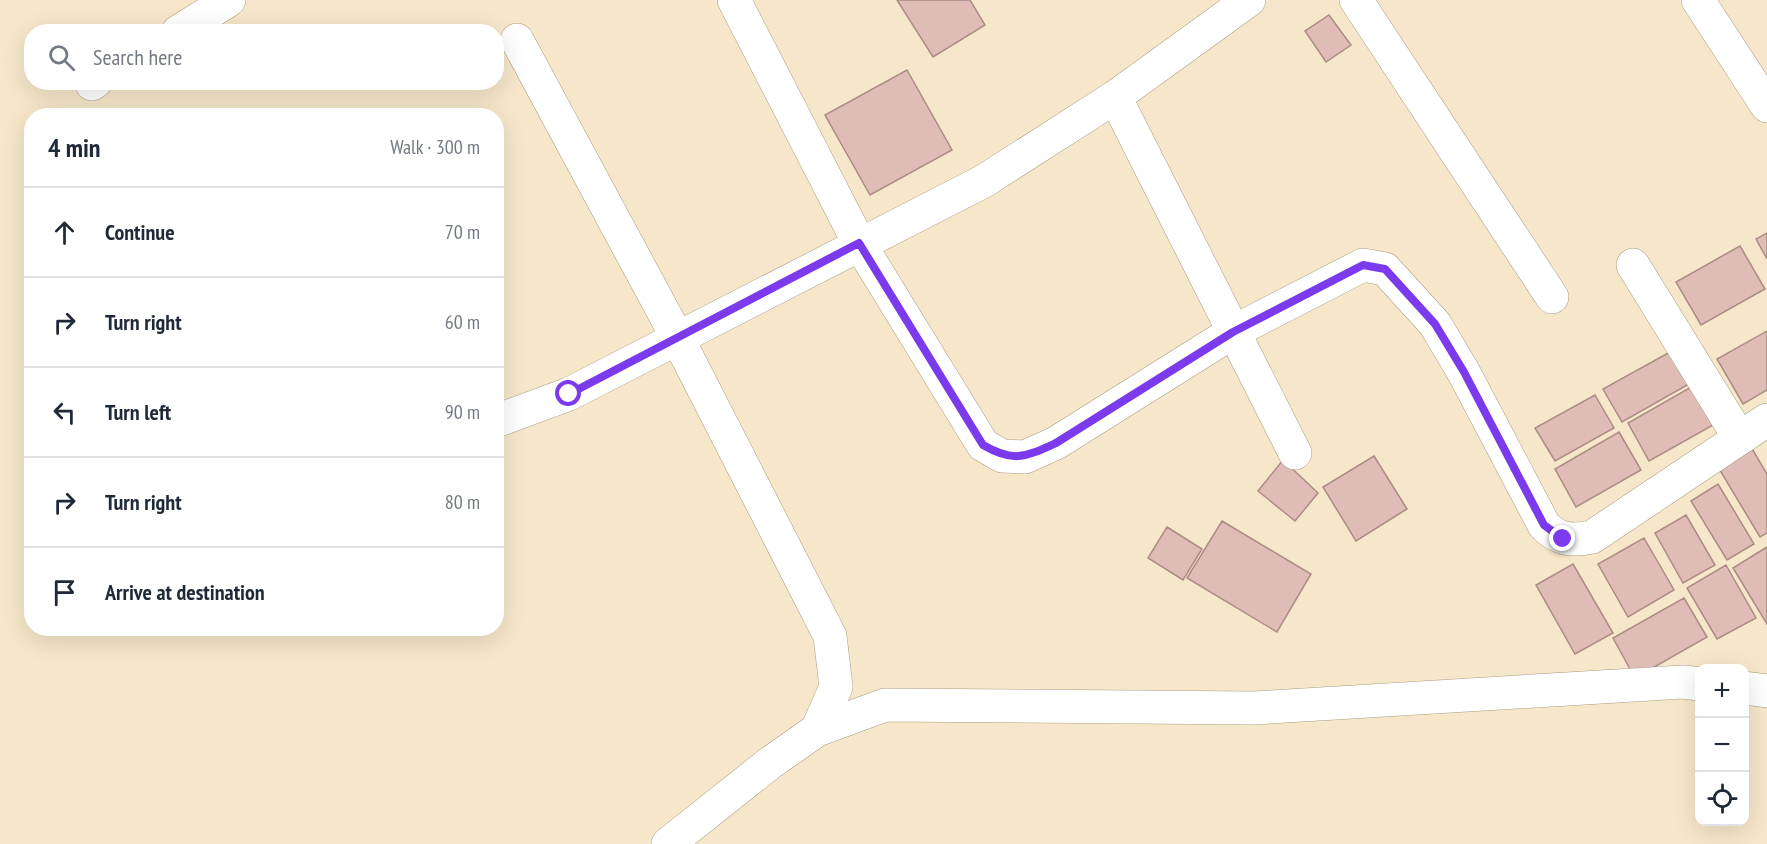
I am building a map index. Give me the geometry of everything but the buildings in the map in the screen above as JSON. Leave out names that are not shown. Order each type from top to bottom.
[{"type":"street","points":[[191,24],[229,0]]},
{"type":"street","points":[[735,0],[859,243],[983,445],[1002,456],[1025,457],[1056,443],[1233,332],[1363,265],[1385,269],[1435,324],[1464,372],[1544,525],[1563,539],[1576,540],[1592,537],[1767,420]]},
{"type":"street","points":[[504,418],[569,394],[859,243],[984,181],[1115,97],[1249,0]]},
{"type":"street","points":[[1356,0],[1552,297]]},
{"type":"street","points":[[1698,0],[1767,106]]},
{"type":"street","points":[[517,40],[677,337],[830,636],[836,687],[817,730]]},
{"type":"street","points":[[1115,97],[1295,453]]},
{"type":"street","points":[[1633,265],[1739,437]]},
{"type":"street","points":[[668,844],[770,763],[817,730],[885,705],[1254,708],[1683,682],[1695,683]]},
{"type":"street","points":[[1749,689],[1767,691]]},
{"type":"route","points":[[569,394],[859,243],[961,413],[983,445],[1002,456],[1025,457],[1056,443],[1233,332],[1363,265],[1385,269],[1409,292],[1435,324],[1464,372],[1544,525],[1563,539]]}]
